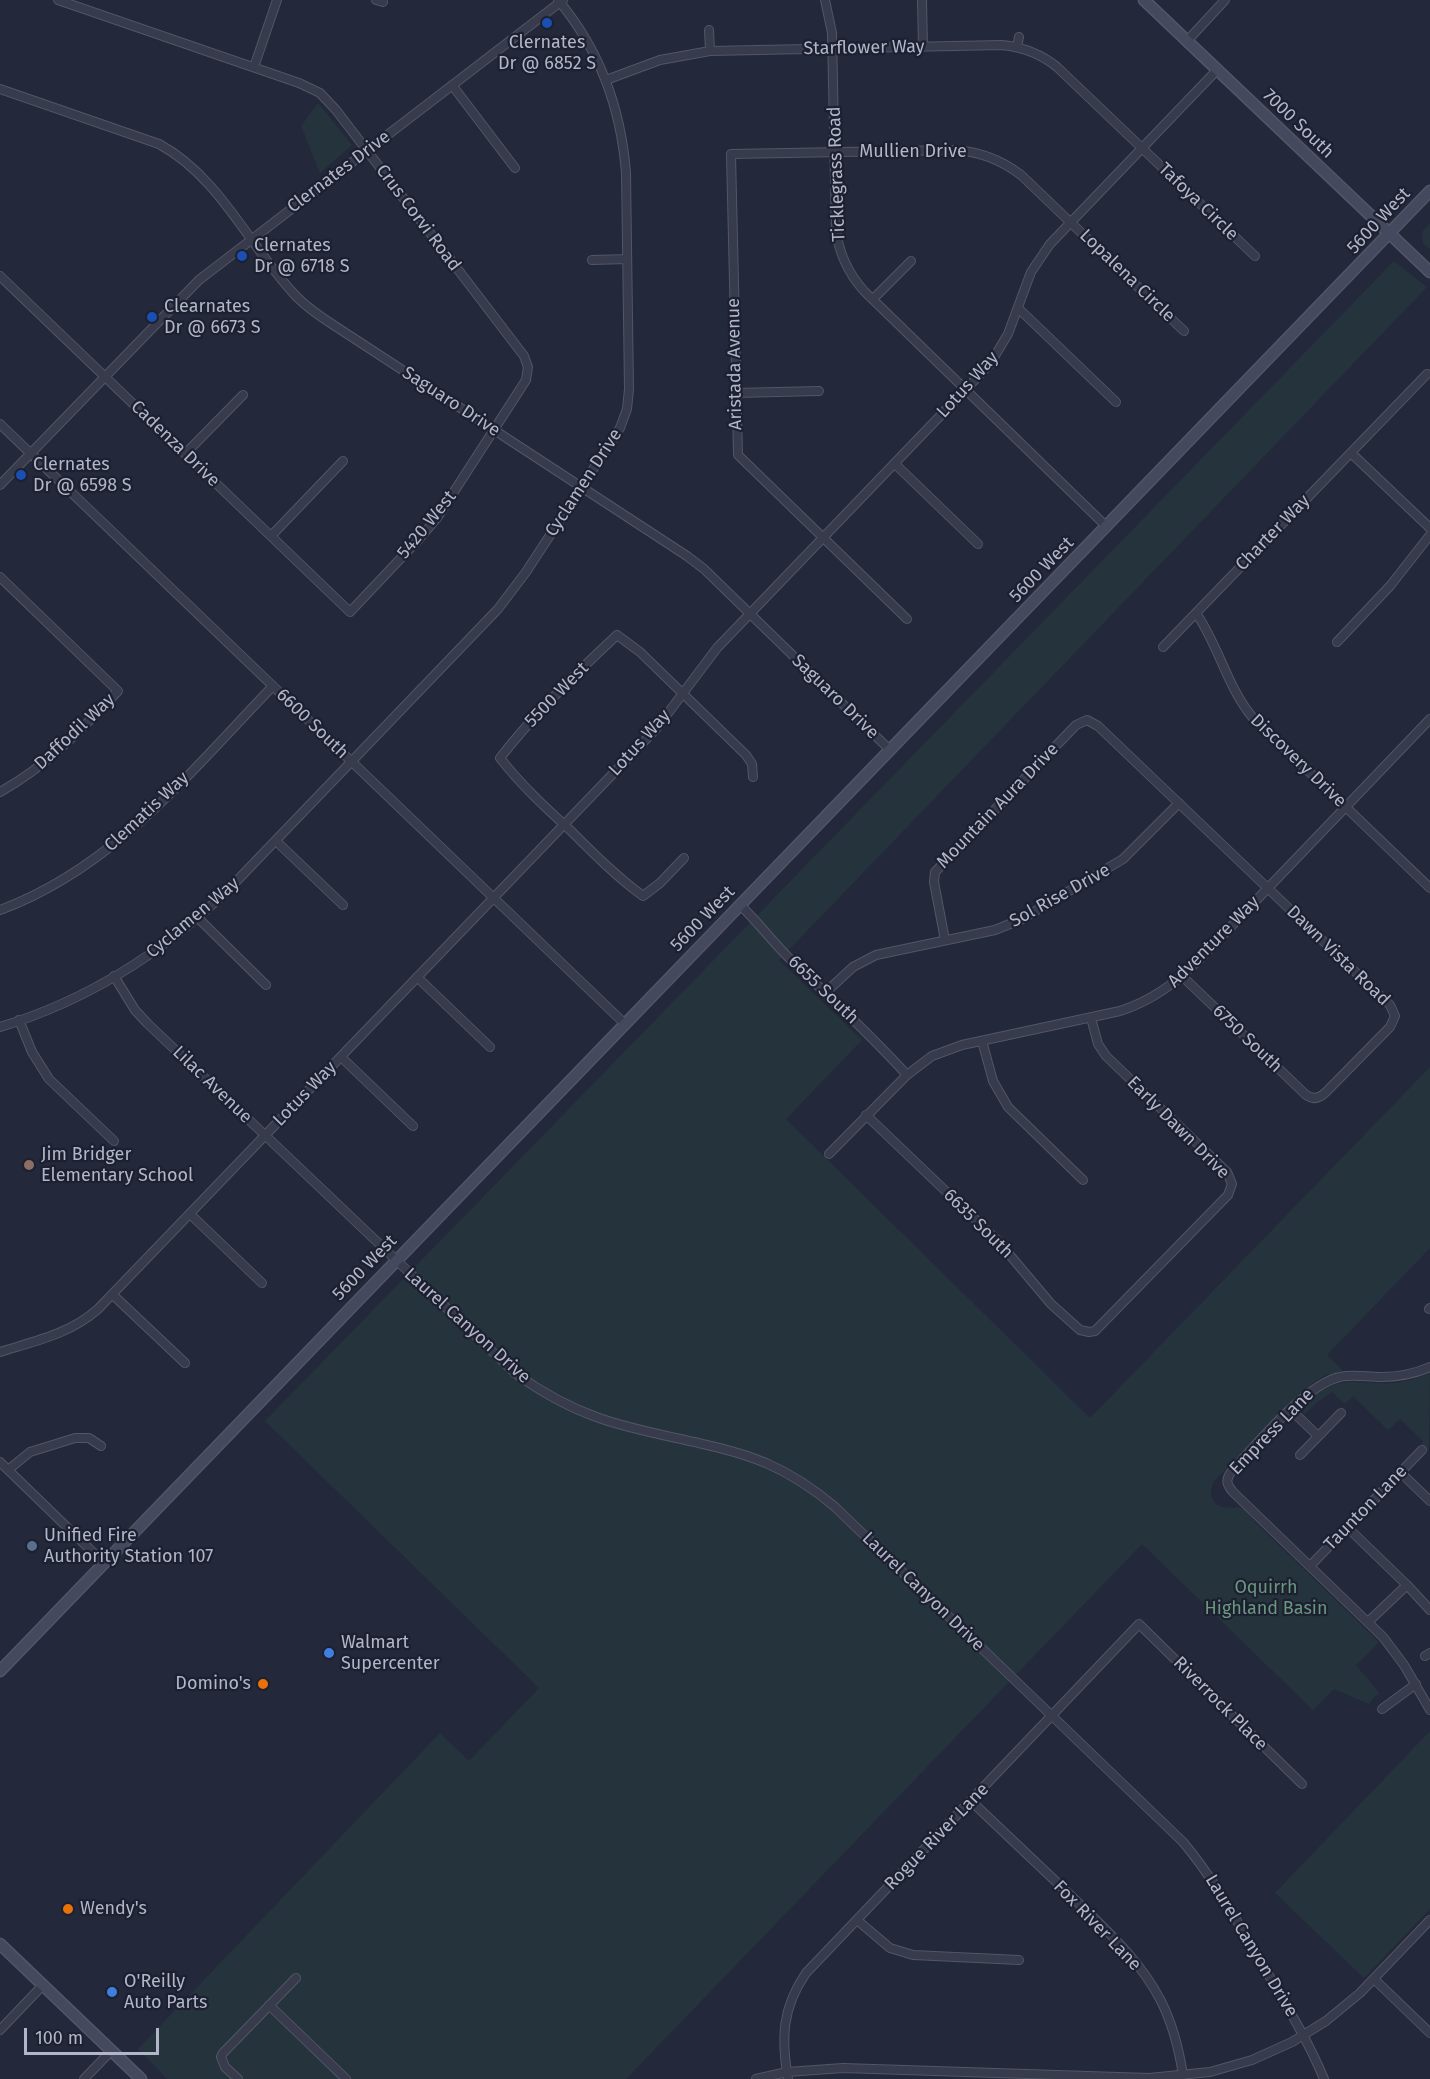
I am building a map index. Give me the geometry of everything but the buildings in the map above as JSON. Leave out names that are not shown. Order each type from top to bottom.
[{"type":"main road","name":"7000 South","points":[[1144,0],[1430,272]]},
{"type":"main road","name":"5600 West","points":[[0,1671],[1430,190]]},
{"type":"main road","points":[[0,1944],[141,2079]]},
{"type":"street","name":"Crus Corvi Road","points":[[58,0],[254,67],[320,93],[367,150],[526,361],[526,380],[495,430]]},
{"type":"street","points":[[254,67],[278,0]]},
{"type":"street","name":"Ticklegrass Road","points":[[825,0],[831,24],[833,49],[836,230],[840,249],[852,276],[873,300],[1107,527]]},
{"type":"street","points":[[922,0],[923,47]]},
{"type":"street","points":[[1187,41],[1225,0]]},
{"type":"street","name":"Cyclamen Drive","points":[[352,762],[503,603],[616,436],[627,409],[629,389],[625,158],[616,110],[606,80],[591,47],[560,1]]},
{"type":"street","name":"Clernates Drive","points":[[0,485],[187,291],[251,238],[560,1]]},
{"type":"street","points":[[709,30],[710,51]]},
{"type":"street","points":[[1017,47],[1019,37]]},
{"type":"street","name":"Starflower Way","points":[[606,80],[660,60],[710,51],[1002,45],[1017,47],[1041,56],[1057,67],[1142,148]]},
{"type":"street","name":"Lotus Way","points":[[0,1352],[71,1329],[86,1320],[113,1295],[656,729],[717,648],[981,375],[996,356],[1008,334],[1025,286],[1038,259],[1070,222],[1217,70]]},
{"type":"street","points":[[452,85],[515,168]]},
{"type":"street","name":"Saguaro Drive","points":[[0,88],[159,144],[176,153],[200,174],[294,294],[319,316],[687,556],[890,750]]},
{"type":"street","name":"Tafoya Circle","points":[[1142,148],[1255,256]]},
{"type":"street","name":"Mullien Drive","points":[[731,154],[952,150],[985,154],[1021,175],[1070,222]]},
{"type":"street","name":"Aristada Avenue","points":[[731,154],[738,455],[907,619]]},
{"type":"street","name":"Lopalena Circle","points":[[1070,222],[1184,331]]},
{"type":"street","points":[[592,260],[627,258]]},
{"type":"street","points":[[873,300],[911,261]]},
{"type":"street","name":"Cadenza Drive","points":[[0,276],[350,612]]},
{"type":"street","points":[[1018,308],[1116,402]]},
{"type":"street","name":"Charter Way","points":[[1162,647],[1427,374]]},
{"type":"street","points":[[735,393],[819,391]]},
{"type":"street","points":[[185,454],[243,395]]},
{"type":"street","name":"6600 South","points":[[0,424],[625,1024]]},
{"type":"street","name":"5420 West","points":[[350,612],[437,518],[495,430]]},
{"type":"street","points":[[1351,453],[1430,528]]},
{"type":"street","points":[[270,536],[343,460]]},
{"type":"street","points":[[895,464],[978,544]]},
{"type":"street","points":[[1336,642],[1390,586],[1430,535]]},
{"type":"street","name":"Daffodil Way","points":[[0,578],[118,691],[57,753],[0,792]]},
{"type":"street","name":"Discovery Drive","points":[[1196,613],[1207,629],[1244,708],[1430,888]]},
{"type":"street","name":"5500 West","points":[[564,825],[515,777],[500,758],[522,731],[617,635],[640,652],[682,692]]},
{"type":"street","name":"Clematis Way","points":[[0,910],[35,896],[110,849],[153,811],[273,686]]},
{"type":"street","points":[[682,692],[746,755],[752,764],[753,777]]},
{"type":"street","name":"Adventure Way","points":[[829,1154],[907,1075],[924,1061],[942,1052],[1120,1011],[1142,1004],[1161,993],[1182,976],[1430,719]]},
{"type":"street","name":"Dawn Vista Road","points":[[1087,720],[1098,726],[1179,803],[1390,1005],[1395,1013],[1395,1019],[1390,1027],[1326,1092],[1315,1098]]},
{"type":"street","name":"Mountain Aura Drive","points":[[945,940],[933,880],[935,872],[1076,725],[1087,720]]},
{"type":"street","name":"Cyclamen Way","points":[[0,1027],[68,1000],[114,976],[161,947],[198,918],[352,762]]},
{"type":"street","name":"Sol Rise Drive","points":[[825,993],[847,971],[870,957],[988,932],[1009,925],[1113,866],[1133,850],[1179,803]]},
{"type":"street","points":[[564,825],[623,881],[643,896],[660,883],[684,858]]},
{"type":"street","points":[[276,841],[343,905]]},
{"type":"street","name":"6655 South","points":[[740,905],[786,955],[885,1050],[907,1075]]},
{"type":"street","points":[[198,918],[266,985]]},
{"type":"street","name":"Lilac Avenue","points":[[114,976],[141,1016],[395,1261]]},
{"type":"street","name":"6750 South","points":[[1182,976],[1305,1094],[1315,1098]]},
{"type":"street","points":[[417,977],[490,1047]]},
{"type":"street","name":"Early Dawn Drive","points":[[1089,1332],[1100,1328],[1228,1195],[1232,1184],[1229,1174],[1106,1056],[1098,1044],[1091,1018]]},
{"type":"street","points":[[19,1020],[32,1052],[50,1079],[114,1142]]},
{"type":"street","points":[[982,1041],[993,1081],[1008,1107],[1083,1180]]},
{"type":"street","points":[[341,1057],[413,1126]]},
{"type":"street","name":"6635 South","points":[[866,1115],[998,1241],[1051,1304],[1080,1330],[1089,1332]]},
{"type":"street","points":[[190,1214],[262,1283]]},
{"type":"street","name":"Laurel Canyon Drive","points":[[395,1261],[502,1362],[528,1383],[558,1401],[614,1423],[752,1458],[810,1487],[835,1507],[1184,1842],[1203,1866],[1304,2035],[1324,2079]]},
{"type":"street","points":[[113,1295],[185,1363]]},
{"type":"street","name":"Empress Lane","points":[[1310,1566],[1228,1487],[1231,1472],[1312,1388],[1335,1378],[1398,1376],[1416,1373],[1430,1367]]},
{"type":"street","points":[[1291,1410],[1318,1436]]},
{"type":"street","points":[[1300,1455],[1341,1413]]},
{"type":"street","points":[[8,1470],[34,1450],[75,1438],[89,1438],[101,1446]]},
{"type":"street","name":"Taunton Lane","points":[[1310,1566],[1422,1450]]},
{"type":"street","points":[[0,1462],[104,1563]]},
{"type":"street","points":[[1400,1472],[1430,1501]]},
{"type":"street","points":[[1347,1527],[1430,1610]]},
{"type":"street","points":[[1310,1566],[1391,1646],[1430,1710]]},
{"type":"street","points":[[1368,1622],[1407,1585]]},
{"type":"street","name":"Rogue River Lane","points":[[787,2075],[784,2024],[787,2008],[806,1973],[1139,1624]]},
{"type":"street","name":"Riverrock Place","points":[[1139,1624],[1302,1784]]},
{"type":"street","points":[[1382,1709],[1416,1684]]},
{"type":"street","name":"Fox River Lane","points":[[971,1801],[1113,1936],[1138,1965],[1160,1999],[1171,2024],[1179,2049],[1183,2075]]},
{"type":"street","points":[[858,1920],[890,1948],[914,1955],[1018,1960]]},
{"type":"street","points":[[756,2079],[843,2068],[997,2076],[1149,2078],[1210,2072],[1252,2060],[1304,2035],[1337,2013],[1374,1979],[1430,1920]]},
{"type":"street","points":[[238,2079],[225,2067],[221,2057],[228,2046],[296,1978]]},
{"type":"street","points":[[1374,1979],[1430,2033]]},
{"type":"street","points":[[0,2030],[43,1985]]},
{"type":"street","points":[[270,2005],[346,2079]]},
{"type":"street","points":[[84,2079],[111,2051]]},
{"type":"green space","points":[[318,103],[352,145],[320,173],[301,126]]},
{"type":"green space","points":[[1430,223],[1430,249],[1423,243],[1422,232]]},
{"type":"green space","name":"Oquirrh Highland Basin","points":[[1394,261],[1427,287],[779,960],[862,1040],[786,1119],[1090,1418],[1430,1067],[1430,1248],[1327,1355],[1343,1371],[1324,1376],[1307,1387],[1214,1481],[1211,1489],[1216,1504],[1227,1508],[1244,1508],[1256,1523],[1379,1642],[1356,1665],[1380,1694],[1374,1697],[1369,1704],[1334,1689],[1313,1710],[1142,1544],[626,2079],[167,2079],[138,2049],[440,1733],[469,1761],[539,1688],[265,1421]]},
{"type":"green space","points":[[1430,1373],[1429,1451],[1421,1444],[1423,1441],[1400,1419],[1388,1430],[1353,1396],[1345,1404],[1332,1392],[1304,1415],[1303,1412],[1305,1405],[1311,1399],[1332,1385],[1351,1382],[1398,1382],[1412,1380]]},
{"type":"green space","points":[[1430,1731],[1430,1909],[1364,1978],[1275,1893]]},
{"type":"place","name":"Clernates Dr @ 6852 S","points":[[547,23]]},
{"type":"place","name":"Clernates Dr @ 6718 S","points":[[242,256]]},
{"type":"place","name":"Clearnates Dr @ 6673 S","points":[[152,317]]},
{"type":"place","name":"Clernates Dr @ 6598 S","points":[[21,475]]},
{"type":"place","name":"Jim Bridger Elementary School","points":[[29,1165]]},
{"type":"place","name":"Unified Fire Authority Station 107","points":[[32,1546]]},
{"type":"place","name":"Walmart Supercenter","points":[[329,1653]]},
{"type":"place","name":"Domino's","points":[[263,1684]]},
{"type":"place","name":"Wendy's","points":[[68,1909]]},
{"type":"place","name":"O'Reilly Auto Parts","points":[[112,1992]]}]
